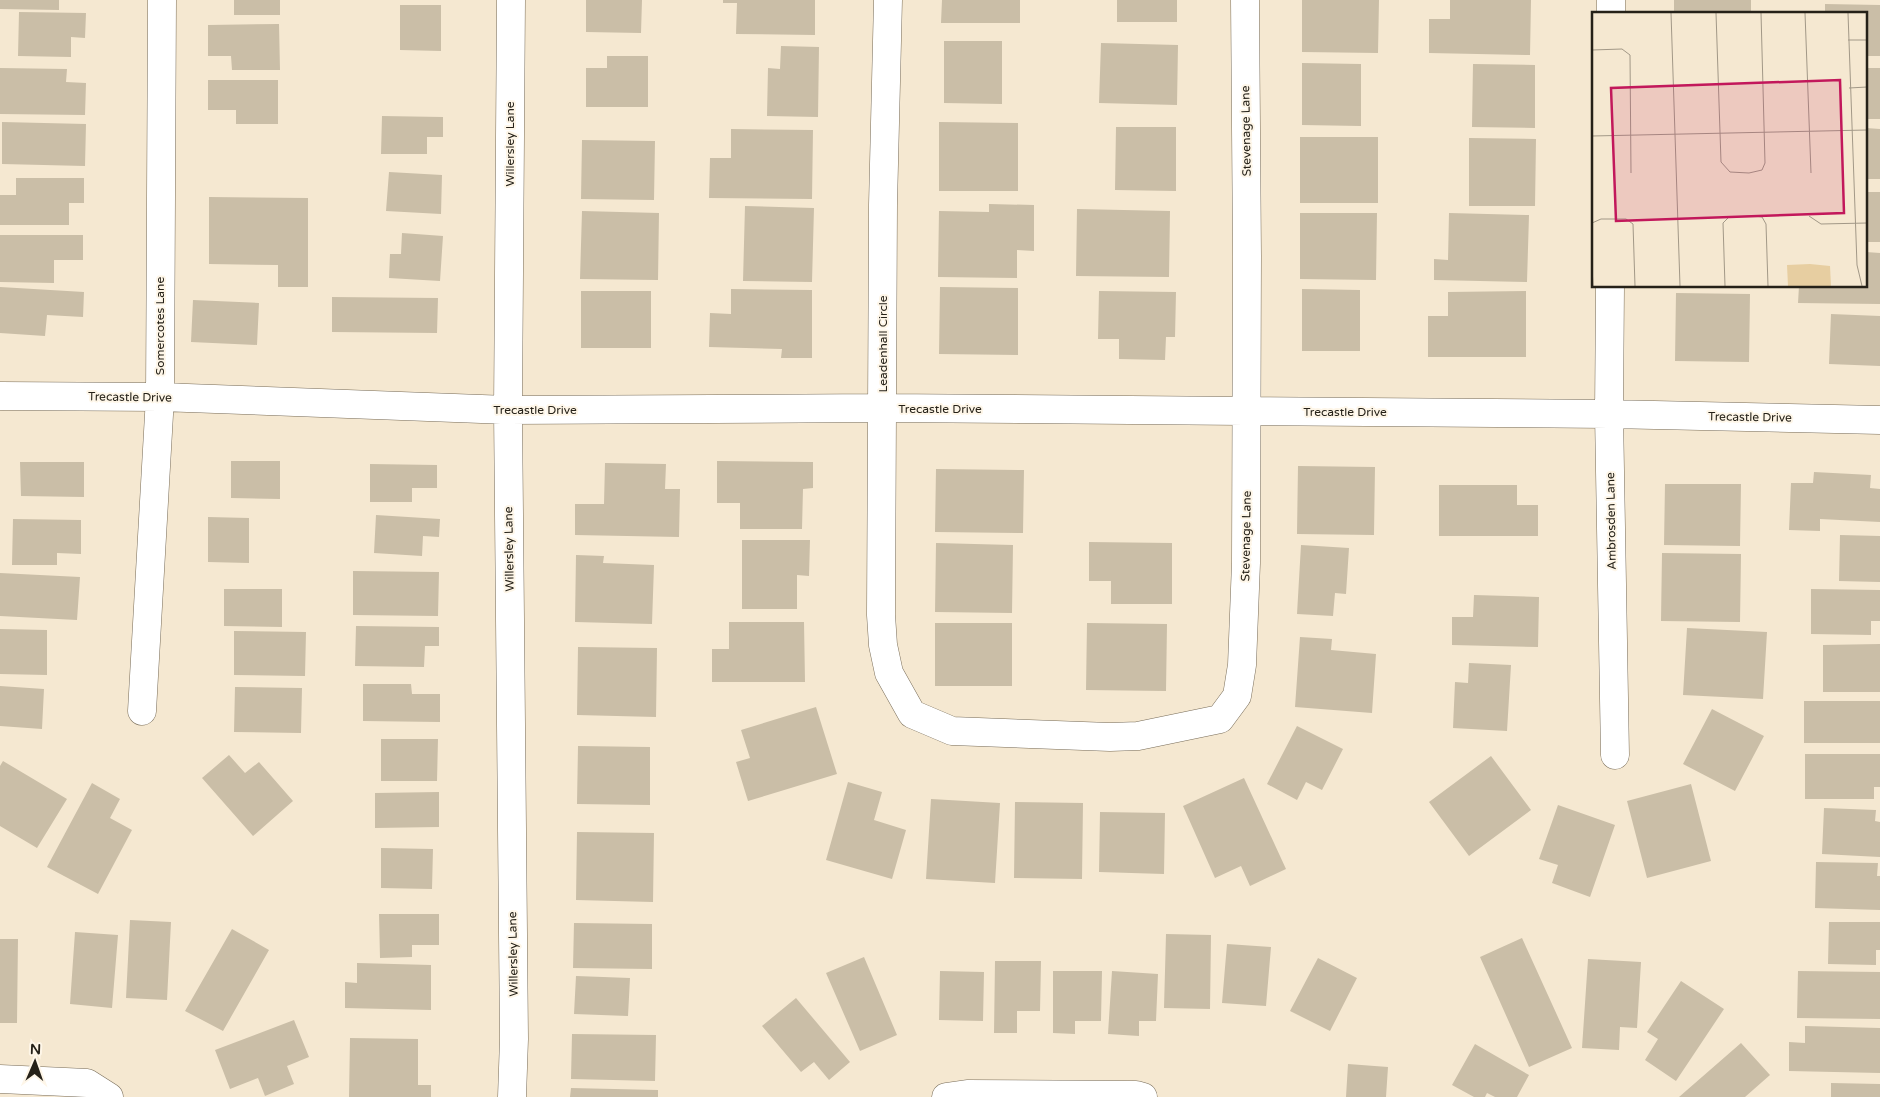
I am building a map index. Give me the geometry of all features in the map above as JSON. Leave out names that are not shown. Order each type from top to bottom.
[{"type":"street","name":"Somercotes Lane","points":[[142,711],[160,397],[162,0]]},
{"type":"street","name":"Willersley Lane","points":[[511,0],[508,410],[514,1039],[512,1097]]},
{"type":"street","name":"Leadenhall Circle","points":[[888,0],[883,205],[881,615],[883,645],[888,673],[896,685]]},
{"type":"street","name":"Stevenage Lane","points":[[896,685],[912,714],[952,732],[1110,738],[1138,736],[1220,719],[1237,696],[1242,665],[1246,563],[1247,256],[1245,0]]},
{"type":"street","name":"Ambrosden Lane","points":[[1610,288],[1609,414],[1616,755]]},
{"type":"street","name":"Trecastle Drive","points":[[0,396],[160,397],[508,410],[883,408],[1609,414],[1880,420]]},
{"type":"street","points":[[0,1079],[87,1083],[109,1097]]},
{"type":"street","points":[[946,1097],[967,1094],[1136,1095],[1143,1097]]},
{"type":"building","points":[[0,0],[59,0],[59,10],[0,9]]},
{"type":"building","points":[[234,0],[280,0],[280,15],[234,15]]},
{"type":"building","points":[[586,0],[642,0],[641,33],[586,32]]},
{"type":"building","points":[[723,0],[815,0],[815,35],[736,34],[737,3],[723,3]]},
{"type":"building","points":[[942,0],[1020,0],[1020,23],[941,23]]},
{"type":"building","points":[[1117,0],[1177,0],[1177,22],[1117,22]]},
{"type":"building","points":[[1302,0],[1379,0],[1378,53],[1302,52]]},
{"type":"building","points":[[1450,0],[1531,0],[1530,55],[1429,53],[1429,19],[1450,19]]},
{"type":"building","points":[[1674,0],[1751,0],[1751,12],[1674,12]]},
{"type":"building","points":[[1825,4],[1880,5],[1880,56],[1868,56],[1868,12],[1825,12]]},
{"type":"building","points":[[400,5],[441,5],[441,51],[400,50]]},
{"type":"building","points":[[19,12],[86,13],[85,38],[71,37],[71,57],[18,56]]},
{"type":"building","points":[[279,24],[280,70],[232,70],[231,56],[208,56],[208,25]]},
{"type":"building","points":[[944,41],[1002,41],[1002,104],[944,103]]},
{"type":"building","points":[[1101,43],[1178,45],[1177,105],[1099,103]]},
{"type":"building","points":[[781,46],[819,47],[818,117],[767,116],[768,68],[780,69]]},
{"type":"building","points":[[607,56],[648,56],[648,107],[586,107],[586,68],[607,68]]},
{"type":"building","points":[[1302,63],[1361,64],[1361,126],[1302,125]]},
{"type":"building","points":[[1473,64],[1535,65],[1535,128],[1472,127]]},
{"type":"building","points":[[0,68],[67,69],[66,82],[86,83],[85,115],[0,114]]},
{"type":"building","points":[[1868,68],[1880,68],[1880,119],[1868,119]]},
{"type":"building","points":[[208,80],[278,80],[278,124],[236,124],[236,110],[208,110]]},
{"type":"building","points":[[382,116],[443,117],[443,137],[427,137],[427,154],[381,154]]},
{"type":"building","points":[[2,122],[86,124],[85,166],[2,164]]},
{"type":"building","points":[[939,122],[1018,123],[1018,191],[939,191]]},
{"type":"building","points":[[1116,127],[1176,127],[1176,191],[1115,190]]},
{"type":"building","points":[[1868,128],[1880,129],[1880,179],[1868,179]]},
{"type":"building","points":[[731,129],[813,130],[812,199],[709,198],[710,158],[731,158]]},
{"type":"building","points":[[1300,137],[1378,137],[1378,203],[1300,203]]},
{"type":"building","points":[[1469,138],[1536,139],[1535,206],[1469,206]]},
{"type":"building","points":[[582,140],[655,141],[654,200],[581,199]]},
{"type":"building","points":[[389,172],[442,175],[441,214],[386,211]]},
{"type":"building","points":[[16,178],[84,178],[84,203],[69,203],[69,225],[0,225],[0,195],[16,195]]},
{"type":"building","points":[[1868,192],[1880,192],[1880,242],[1868,242]]},
{"type":"building","points":[[209,197],[308,198],[308,287],[278,287],[278,265],[209,264]]},
{"type":"building","points":[[989,204],[1034,205],[1034,251],[1017,250],[1017,278],[938,277],[939,211],[989,212]]},
{"type":"building","points":[[745,206],[814,208],[812,282],[743,281]]},
{"type":"building","points":[[1077,209],[1170,211],[1169,277],[1076,276]]},
{"type":"building","points":[[582,211],[659,213],[658,280],[580,279]]},
{"type":"building","points":[[1300,213],[1377,213],[1376,280],[1300,279]]},
{"type":"building","points":[[1449,213],[1529,215],[1527,282],[1434,280],[1434,259],[1448,260]]},
{"type":"building","points":[[402,233],[443,236],[440,281],[389,278],[390,254],[401,254]]},
{"type":"building","points":[[0,235],[83,235],[83,260],[54,260],[54,283],[0,282]]},
{"type":"building","points":[[1868,252],[1880,253],[1880,304],[1798,303],[1799,288],[1868,288]]},
{"type":"building","points":[[0,287],[84,292],[83,317],[47,315],[45,336],[0,333]]},
{"type":"building","points":[[940,287],[1018,288],[1018,355],[939,354]]},
{"type":"building","points":[[731,289],[812,290],[812,358],[781,358],[782,349],[709,347],[710,313],[731,314]]},
{"type":"building","points":[[1302,289],[1360,290],[1360,351],[1302,351]]},
{"type":"building","points":[[581,291],[651,291],[651,348],[581,348]]},
{"type":"building","points":[[1099,291],[1176,292],[1175,337],[1166,337],[1165,360],[1119,359],[1119,339],[1098,339]]},
{"type":"building","points":[[1526,291],[1526,357],[1428,357],[1428,316],[1448,316],[1448,292]]},
{"type":"building","points":[[1676,293],[1750,294],[1749,362],[1675,361]]},
{"type":"building","points":[[332,297],[438,298],[437,333],[332,332]]},
{"type":"building","points":[[193,300],[259,303],[257,345],[191,342]]},
{"type":"building","points":[[1831,314],[1880,316],[1880,366],[1829,364]]},
{"type":"building","points":[[231,461],[280,461],[280,499],[231,498]]},
{"type":"building","points":[[717,461],[813,462],[813,488],[803,489],[802,529],[740,529],[740,503],[717,503]]},
{"type":"building","points":[[20,462],[84,462],[84,497],[21,496]]},
{"type":"building","points":[[605,463],[666,464],[665,489],[680,489],[679,537],[575,535],[575,504],[604,504]]},
{"type":"building","points":[[370,464],[437,465],[437,488],[412,488],[412,502],[370,502]]},
{"type":"building","points":[[1298,466],[1375,467],[1374,535],[1297,534]]},
{"type":"building","points":[[936,469],[1024,470],[1023,533],[935,532]]},
{"type":"building","points":[[1814,472],[1871,475],[1870,488],[1880,489],[1880,522],[1820,519],[1820,531],[1789,530],[1791,483],[1813,483]]},
{"type":"building","points":[[1665,484],[1741,484],[1740,546],[1664,545]]},
{"type":"building","points":[[1439,485],[1517,485],[1517,505],[1538,505],[1538,536],[1439,536]]},
{"type":"building","points":[[376,515],[440,519],[439,537],[423,536],[422,556],[374,553]]},
{"type":"building","points":[[208,517],[249,518],[249,563],[208,562]]},
{"type":"building","points":[[13,519],[81,520],[81,554],[57,553],[57,565],[12,565]]},
{"type":"building","points":[[1840,535],[1880,536],[1880,582],[1839,581]]},
{"type":"building","points":[[742,540],[810,540],[809,576],[797,575],[797,609],[742,609]]},
{"type":"building","points":[[1089,542],[1172,543],[1172,604],[1111,604],[1111,581],[1089,581]]},
{"type":"building","points":[[936,543],[1013,545],[1012,613],[935,612]]},
{"type":"building","points":[[1301,545],[1349,548],[1346,594],[1335,593],[1333,616],[1297,614]]},
{"type":"building","points":[[1662,553],[1741,554],[1740,622],[1661,621]]},
{"type":"building","points":[[576,555],[604,556],[603,563],[654,565],[652,624],[575,622]]},
{"type":"building","points":[[353,571],[439,572],[438,616],[353,615]]},
{"type":"building","points":[[0,573],[80,577],[77,620],[0,616]]},
{"type":"building","points":[[224,589],[282,589],[282,627],[224,626]]},
{"type":"building","points":[[1811,589],[1880,590],[1880,621],[1871,621],[1871,635],[1811,634]]},
{"type":"building","points":[[1474,595],[1539,597],[1538,647],[1452,645],[1452,617],[1473,617]]},
{"type":"building","points":[[729,622],[804,622],[805,682],[712,682],[712,649],[729,649]]},
{"type":"building","points":[[935,623],[1012,623],[1012,686],[935,686]]},
{"type":"building","points":[[1087,623],[1167,624],[1166,691],[1086,690]]},
{"type":"building","points":[[356,626],[439,627],[439,646],[425,646],[424,667],[355,666]]},
{"type":"building","points":[[1687,628],[1767,632],[1763,699],[1683,695]]},
{"type":"building","points":[[0,629],[47,630],[47,675],[0,674]]},
{"type":"building","points":[[234,631],[306,632],[305,676],[234,675]]},
{"type":"building","points":[[1300,637],[1332,639],[1331,650],[1376,654],[1372,713],[1295,707]]},
{"type":"building","points":[[1880,644],[1880,692],[1823,692],[1823,645]]},
{"type":"building","points":[[578,647],[657,648],[656,717],[577,715]]},
{"type":"building","points":[[1469,663],[1511,665],[1507,731],[1453,728],[1455,682],[1468,683]]},
{"type":"building","points":[[363,684],[411,684],[412,694],[440,694],[440,722],[363,721]]},
{"type":"building","points":[[0,686],[44,689],[42,729],[0,726]]},
{"type":"building","points":[[235,687],[302,688],[301,733],[234,732]]},
{"type":"building","points":[[1804,701],[1880,701],[1880,743],[1804,743]]},
{"type":"building","points":[[816,707],[837,774],[748,801],[736,762],[750,758],[741,730]]},
{"type":"building","points":[[1712,709],[1764,736],[1735,791],[1683,764]]},
{"type":"building","points":[[1297,726],[1343,749],[1322,790],[1306,782],[1297,800],[1267,784]]},
{"type":"building","points":[[381,739],[438,739],[437,781],[381,781]]},
{"type":"building","points":[[578,746],[650,747],[650,805],[577,804]]},
{"type":"building","points":[[1805,754],[1880,754],[1880,787],[1874,787],[1874,799],[1805,799]]},
{"type":"building","points":[[229,755],[245,773],[259,762],[293,801],[253,836],[202,778]]},
{"type":"building","points":[[1491,756],[1531,810],[1469,856],[1429,802]]},
{"type":"building","points":[[3,761],[67,799],[37,848],[0,826],[0,766]]},
{"type":"building","points":[[1244,778],[1286,869],[1250,886],[1241,866],[1215,878],[1183,806]]},
{"type":"building","points":[[848,782],[882,792],[874,820],[906,830],[892,879],[826,860]]},
{"type":"building","points":[[92,783],[120,799],[110,818],[132,830],[98,894],[47,867]]},
{"type":"building","points":[[1691,784],[1711,861],[1647,878],[1627,801]]},
{"type":"building","points":[[439,792],[439,827],[375,828],[375,793]]},
{"type":"building","points":[[931,799],[1000,803],[995,883],[926,879]]},
{"type":"building","points":[[1015,802],[1083,803],[1082,879],[1014,878]]},
{"type":"building","points":[[1558,805],[1615,825],[1590,897],[1552,883],[1558,865],[1539,859]]},
{"type":"building","points":[[1824,808],[1876,810],[1875,821],[1880,822],[1880,857],[1822,854]]},
{"type":"building","points":[[1100,812],[1165,813],[1164,874],[1099,872]]},
{"type":"building","points":[[577,832],[654,833],[653,902],[576,900]]},
{"type":"building","points":[[381,848],[433,849],[432,889],[381,888]]},
{"type":"building","points":[[1816,862],[1878,863],[1877,876],[1880,876],[1880,910],[1815,908]]},
{"type":"building","points":[[379,914],[439,914],[439,945],[412,945],[412,957],[380,958]]},
{"type":"building","points":[[130,920],[171,922],[167,1000],[126,998]]},
{"type":"building","points":[[1829,922],[1880,922],[1880,950],[1876,950],[1876,965],[1828,964]]},
{"type":"building","points":[[574,923],[652,924],[652,969],[573,968]]},
{"type":"building","points":[[232,929],[269,950],[223,1031],[185,1011]]},
{"type":"building","points":[[75,932],[118,935],[112,1008],[70,1004]]},
{"type":"building","points":[[1166,934],[1211,935],[1210,1009],[1164,1008]]},
{"type":"building","points":[[1522,938],[1572,1048],[1529,1067],[1480,957]]},
{"type":"building","points":[[0,939],[18,939],[17,1023],[0,1023]]},
{"type":"building","points":[[1227,944],[1271,947],[1266,1006],[1222,1003]]},
{"type":"building","points":[[864,957],[897,1035],[860,1051],[826,973]]},
{"type":"building","points":[[1318,958],[1357,978],[1330,1031],[1290,1011]]},
{"type":"building","points":[[1588,959],[1641,962],[1637,1028],[1620,1027],[1619,1050],[1582,1048]]},
{"type":"building","points":[[995,961],[1041,961],[1040,1011],[1017,1011],[1017,1033],[994,1033]]},
{"type":"building","points":[[357,963],[431,965],[431,1010],[345,1008],[345,982],[357,983]]},
{"type":"building","points":[[940,971],[984,972],[983,1021],[939,1020]]},
{"type":"building","points":[[1053,971],[1102,971],[1101,1021],[1075,1021],[1075,1034],[1053,1033]]},
{"type":"building","points":[[1112,971],[1158,974],[1156,1021],[1139,1021],[1139,1036],[1108,1034]]},
{"type":"building","points":[[1798,971],[1880,972],[1880,1019],[1797,1018]]},
{"type":"building","points":[[576,976],[630,978],[628,1016],[574,1014]]},
{"type":"building","points":[[1681,981],[1724,1009],[1676,1081],[1645,1060],[1658,1039],[1647,1032]]},
{"type":"building","points":[[796,998],[850,1062],[829,1080],[814,1062],[801,1072],[762,1026]]},
{"type":"building","points":[[294,1020],[309,1057],[287,1066],[294,1084],[265,1096],[258,1078],[230,1089],[215,1050]]},
{"type":"building","points":[[1805,1026],[1880,1028],[1880,1073],[1789,1071],[1789,1042],[1805,1043]]},
{"type":"building","points":[[572,1034],[656,1035],[655,1081],[571,1079]]},
{"type":"building","points":[[350,1038],[418,1039],[418,1085],[431,1085],[431,1097],[349,1097]]},
{"type":"building","points":[[1741,1043],[1770,1075],[1745,1097],[1679,1097]]},
{"type":"building","points":[[1475,1044],[1529,1075],[1517,1097],[1495,1097],[1487,1093],[1485,1097],[1474,1097],[1452,1085]]},
{"type":"building","points":[[1348,1064],[1388,1067],[1386,1097],[1346,1097]]},
{"type":"building","points":[[1831,1083],[1880,1084],[1880,1097],[1831,1097]]},
{"type":"building","points":[[571,1088],[658,1090],[658,1097],[570,1097]]}]
